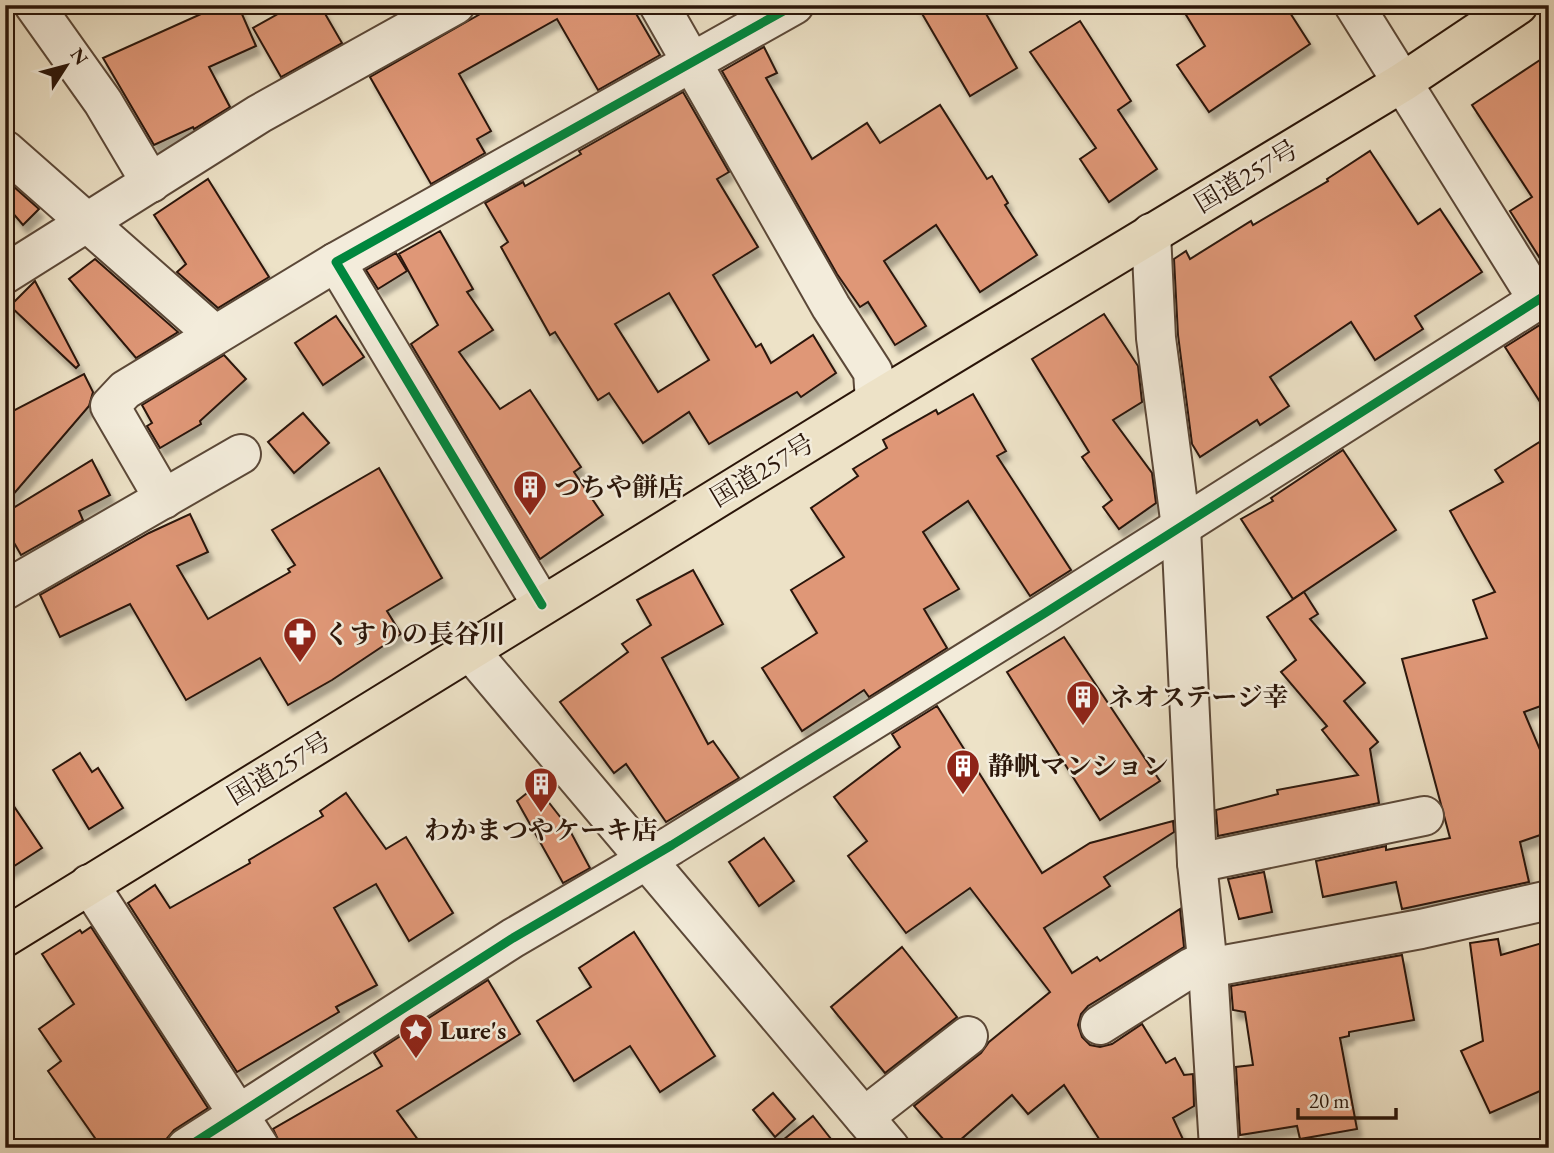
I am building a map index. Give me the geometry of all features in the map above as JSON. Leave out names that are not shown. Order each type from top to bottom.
[{"type":"highway","name":"国道257号","points":[[5,937],[875,401],[1403,82],[1518,5]]},
{"type":"street","points":[[34,5],[103,102],[151,183]]},
{"type":"street","points":[[5,274],[259,114],[455,5]]},
{"type":"street","points":[[659,5],[831,307],[873,372],[875,401]]},
{"type":"street","points":[[164,499],[110,406],[125,390],[335,262],[794,5]]},
{"type":"street","points":[[186,1148],[490,952],[643,859],[672,845],[1545,297],[1417,110],[1403,82],[1354,5]]},
{"type":"street","points":[[5,150],[215,335]]},
{"type":"street","points":[[1151,233],[1156,338],[1181,527],[1196,863],[1208,968],[1219,1148]]},
{"type":"street","points":[[335,262],[542,605]]},
{"type":"street","points":[[5,590],[241,454]]},
{"type":"street","points":[[471,652],[643,859],[890,1148]]},
{"type":"street","points":[[1196,863],[1424,816]]},
{"type":"street","points":[[89,884],[260,1148]]},
{"type":"street","points":[[1100,1025],[1192,967],[1208,968],[1421,929],[1549,900]]},
{"type":"street","points":[[864,1117],[968,1036]]},
{"type":"building","points":[[221,5],[238,5],[256,46],[209,67],[230,107],[194,129],[193,127],[154,145],[103,58]]},
{"type":"building","points":[[294,5],[320,5],[342,43],[281,77],[253,28]]},
{"type":"building","points":[[496,5],[631,5],[660,55],[598,90],[557,19],[459,74],[491,131],[477,139],[485,153],[431,184],[370,77]]},
{"type":"building","points":[[917,5],[981,5],[1017,68],[970,96]]},
{"type":"building","points":[[1180,5],[1285,5],[1310,44],[1209,112],[1177,65],[1205,46]]},
{"type":"building","points":[[1080,21],[1131,101],[1118,110],[1157,169],[1109,202],[1080,159],[1096,148],[1030,52]]},
{"type":"building","points":[[764,47],[777,73],[766,78],[812,159],[867,123],[880,143],[940,105],[987,179],[992,176],[1008,203],[1005,205],[1037,255],[980,292],[936,225],[884,261],[926,326],[895,345],[868,302],[860,307],[837,274],[722,71]]},
{"type":"building","points":[[1549,54],[1548,271],[1510,211],[1532,197],[1472,105]]},
{"type":"building","points":[[683,92],[729,172],[717,179],[758,247],[713,275],[756,347],[761,344],[771,363],[813,335],[836,373],[801,397],[797,392],[709,444],[689,412],[643,443],[609,393],[598,400],[555,332],[550,335],[501,247],[508,242],[485,203],[523,182],[525,186],[581,154],[579,151]],"holes":[[[669,293],[709,360],[658,392],[615,324]]]},
{"type":"building","points":[[1370,151],[1418,224],[1440,209],[1482,272],[1415,316],[1423,329],[1375,360],[1351,322],[1270,377],[1289,406],[1260,425],[1257,420],[1200,457],[1192,444],[1178,335],[1174,259],[1186,251],[1190,259],[1251,221],[1253,225],[1328,181],[1327,179]]},
{"type":"building","points":[[5,179],[39,209],[23,225],[5,204]]},
{"type":"building","points":[[208,179],[269,277],[218,308],[177,272],[186,264],[154,215]]},
{"type":"building","points":[[440,231],[473,289],[467,292],[493,330],[459,352],[500,409],[530,390],[581,467],[574,472],[603,515],[540,559],[411,344],[438,325],[399,254]]},
{"type":"building","points":[[396,253],[407,271],[378,289],[366,270]]},
{"type":"building","points":[[95,259],[178,332],[136,358],[69,279]]},
{"type":"building","points":[[35,281],[79,365],[76,368],[10,306]]},
{"type":"building","points":[[1104,314],[1138,366],[1142,402],[1113,420],[1152,473],[1156,503],[1119,529],[1103,507],[1112,500],[1082,457],[1089,452],[1032,359]]},
{"type":"building","points":[[336,316],[364,357],[323,385],[295,343]]},
{"type":"building","points":[[1543,323],[1549,333],[1549,416],[1505,347]]},
{"type":"building","points":[[224,355],[246,379],[200,421],[201,424],[160,448],[147,426],[152,423],[142,405]]},
{"type":"building","points":[[84,374],[93,392],[89,406],[5,504],[5,415]]},
{"type":"building","points":[[973,394],[1006,451],[997,456],[1071,570],[1030,596],[968,501],[923,532],[959,589],[924,609],[947,648],[869,697],[864,690],[802,731],[762,668],[817,633],[791,590],[844,557],[811,508],[858,476],[853,469],[887,448],[883,440],[936,410],[938,414]]},
{"type":"building","points":[[303,413],[329,443],[294,473],[268,442]]},
{"type":"building","points":[[1549,436],[1549,703],[1524,712],[1549,771],[1549,832],[1520,842],[1529,882],[1402,909],[1396,882],[1323,897],[1316,861],[1386,846],[1386,850],[1450,838],[1402,659],[1487,638],[1473,600],[1495,592],[1450,511],[1503,482],[1495,470]]},
{"type":"building","points":[[1343,450],[1396,530],[1293,599],[1241,519],[1273,501],[1271,498]]},
{"type":"building","points":[[92,460],[110,495],[79,511],[83,520],[21,555],[5,527],[5,513]]},
{"type":"building","points":[[379,468],[442,578],[387,611],[401,634],[332,680],[288,705],[260,658],[186,700],[130,604],[60,637],[40,595],[149,533],[190,514],[208,552],[177,566],[208,619],[290,572],[288,569],[295,565],[272,530]]},
{"type":"building","points":[[693,570],[723,624],[662,658],[708,744],[713,741],[739,778],[666,822],[626,764],[614,773],[560,702],[628,652],[622,644],[651,625],[637,600]]},
{"type":"building","points":[[1304,592],[1318,614],[1310,619],[1365,683],[1344,701],[1378,742],[1370,749],[1379,803],[1218,836],[1216,810],[1278,794],[1277,790],[1358,775],[1322,730],[1327,726],[1281,672],[1296,660],[1267,617]]},
{"type":"building","name":"ネオステージ幸","points":[[1064,637],[1160,781],[1100,820],[1007,672]]},
{"type":"building","points":[[937,706],[1042,873],[1090,843],[1173,821],[1174,832],[1104,877],[1110,886],[1044,928],[1072,973],[1097,957],[1100,961],[1180,909],[1184,947],[1088,1006],[1081,1014],[1078,1025],[1082,1037],[1090,1045],[1100,1047],[1112,1044],[1142,1024],[1166,1063],[1175,1058],[1184,1075],[1193,1074],[1194,1106],[1173,1118],[1187,1148],[1105,1148],[1064,1085],[1028,1114],[1012,1095],[951,1148],[914,1106],[981,1053],[989,1042],[1050,992],[970,888],[906,933],[848,856],[867,841],[834,797],[900,747],[892,734]]},
{"type":"building","points":[[80,753],[92,772],[98,768],[123,808],[89,829],[53,770]]},
{"type":"building","points":[[536,786],[568,827],[590,868],[563,883],[517,801]]},
{"type":"building","points":[[5,793],[42,848],[5,872]]},
{"type":"building","points":[[346,793],[386,849],[406,837],[453,913],[409,941],[376,884],[334,908],[377,985],[336,1007],[339,1012],[237,1072],[128,903],[155,885],[170,908],[250,863],[249,860],[323,816],[320,811]]},
{"type":"building","points":[[764,838],[794,881],[759,906],[729,862]]},
{"type":"building","points":[[1264,872],[1272,912],[1239,919],[1228,879]]},
{"type":"building","points":[[91,927],[208,1108],[174,1130],[159,1148],[102,1148],[48,1071],[61,1061],[39,1029],[74,1004],[42,954],[80,930],[82,933]]},
{"type":"building","points":[[634,932],[715,1056],[660,1092],[630,1046],[574,1081],[537,1021],[591,987],[579,968]]},
{"type":"building","points":[[1498,939],[1501,955],[1549,941],[1549,1087],[1490,1113],[1461,1051],[1483,1041],[1470,943]]},
{"type":"building","points":[[902,947],[957,1017],[885,1073],[831,1007]]},
{"type":"building","points":[[1402,955],[1414,1020],[1349,1032],[1349,1036],[1340,1038],[1357,1129],[1300,1139],[1297,1126],[1240,1135],[1236,1067],[1253,1065],[1245,1012],[1233,1010],[1231,986]]},
{"type":"building","points":[[488,980],[520,1034],[397,1111],[424,1148],[282,1148],[273,1129],[382,1066],[374,1053]]},
{"type":"building","points":[[773,1093],[795,1119],[775,1137],[753,1110]]},
{"type":"building","points":[[813,1116],[838,1148],[773,1148]]},
{"type":"cycle path","points":[[542,605],[336,262],[794,5]]},
{"type":"cycle path","points":[[186,1148],[513,938],[672,845],[1045,613],[1549,293]]},
{"type":"place","name":"つちや餅店","points":[[530,517]]},
{"type":"place","name":"くすりの長谷川","points":[[300,664]]},
{"type":"place","name":"ネオステージ幸","points":[[1083,727]]},
{"type":"place","name":"静帆マンション","points":[[963,796]]},
{"type":"place","name":"わかまつやケーキ店","points":[[541,814]]},
{"type":"place","name":"Lure's","points":[[416,1060]]}]
